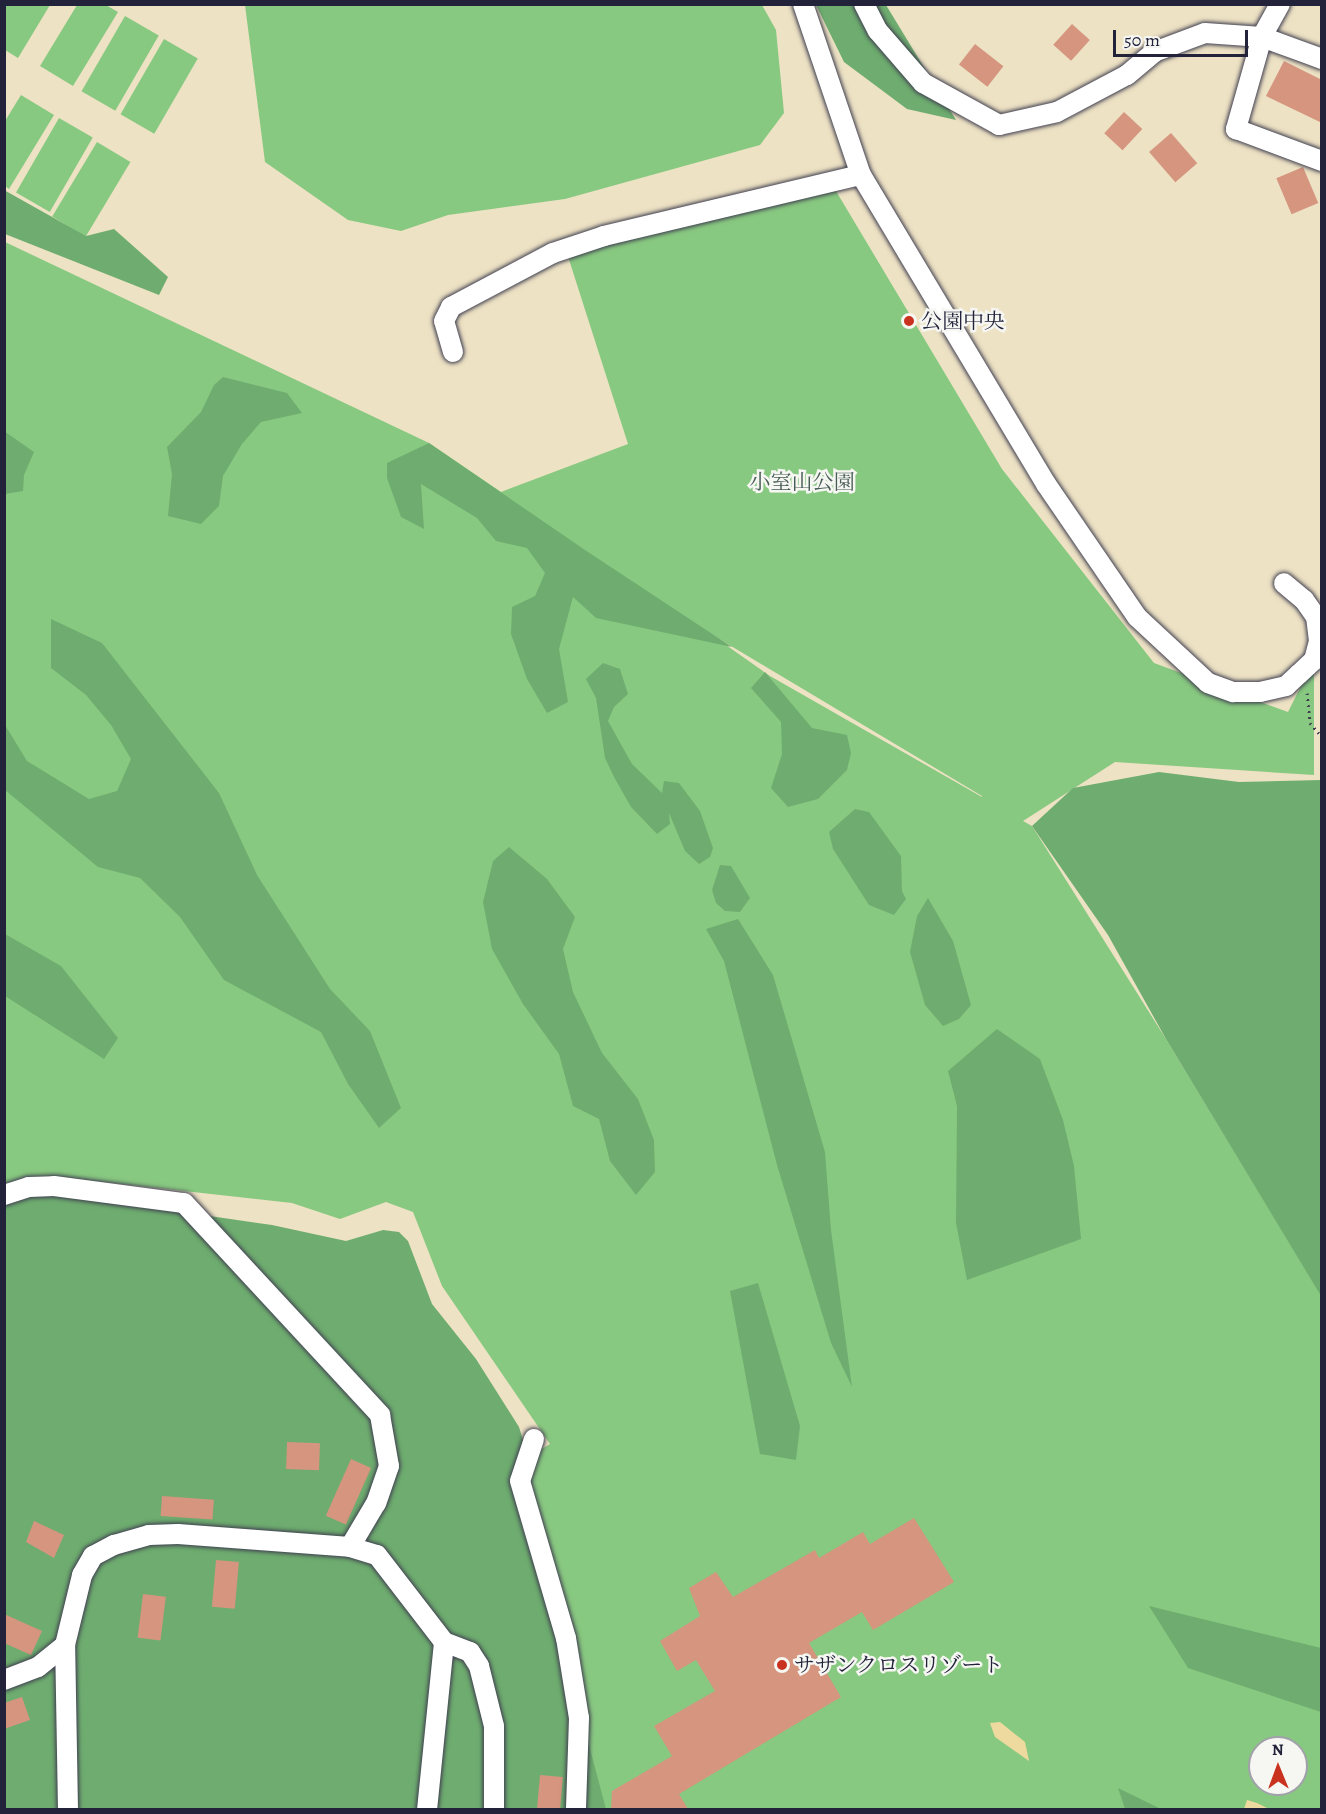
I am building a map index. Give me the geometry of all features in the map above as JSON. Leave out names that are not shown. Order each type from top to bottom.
[{"type":"street","points":[[803,4],[861,175],[1046,484],[1137,617],[1208,683],[1233,692],[1260,692],[1286,686],[1314,660],[1319,641],[1316,617],[1305,600],[1284,583]]},
{"type":"street","points":[[864,4],[878,32],[923,82],[999,125],[1057,112],[1127,75],[1154,52],[1205,33],[1262,37],[1322,59]]},
{"type":"street","points":[[1280,4],[1262,37],[1236,129],[1322,161]]},
{"type":"street","points":[[453,352],[444,321],[452,308],[553,253],[604,236],[861,175]]},
{"type":"street","points":[[4,1195],[29,1187],[54,1186],[184,1203],[380,1415],[388,1466],[376,1503],[350,1547]]},
{"type":"street","points":[[534,1439],[520,1481],[566,1638],[579,1718],[576,1809]]},
{"type":"street","points":[[68,1809],[65,1646],[82,1575],[93,1556],[114,1545],[149,1535],[178,1534],[350,1547],[376,1555],[444,1641],[470,1652],[479,1666],[494,1726],[494,1809]]},
{"type":"street","points":[[428,1809],[444,1641]]},
{"type":"street","points":[[4,1680],[38,1667],[65,1646]]},
{"type":"path","points":[[1299,674],[1307,687],[1310,723],[1322,737]]},
{"type":"path","points":[[1322,979],[1322,986]]},
{"type":"green space","points":[[5,4],[50,5],[18,58],[5,50]]},
{"type":"green space","points":[[77,5],[106,5],[118,12],[73,86],[40,66]]},
{"type":"green space","points":[[245,5],[762,5],[776,30],[784,113],[760,145],[565,199],[448,215],[401,231],[348,220],[265,162]]},
{"type":"green space","points":[[816,5],[886,5],[956,120],[907,109],[844,62]]},
{"type":"green space","points":[[125,16],[159,35],[115,111],[82,91]]},
{"type":"green space","points":[[164,39],[198,59],[154,134],[120,114]]},
{"type":"green space","points":[[21,95],[54,115],[9,189],[5,186],[5,121]]},
{"type":"green space","points":[[59,118],[93,138],[50,212],[16,192]]},
{"type":"green space","points":[[97,142],[130,162],[86,237],[52,217]]},
{"type":"green space","name":"小室山公園","points":[[830,181],[1002,469],[1154,663],[1288,712],[1314,660],[1314,775],[1115,762],[1023,821],[1032,826],[1166,1039],[1321,1295],[1321,1809],[584,1809],[511,1482],[518,1463],[550,1444],[442,1286],[413,1212],[386,1202],[340,1219],[292,1203],[49,1176],[5,1183],[5,242],[429,443],[501,492],[628,444],[564,244]],"holes":[[[706,631],[982,796],[770,676]]]},
{"type":"green space","points":[[4,190],[86,236],[114,229],[168,277],[159,295],[5,234]]},
{"type":"green space","points":[[223,377],[287,393],[302,413],[261,422],[242,444],[223,476],[219,506],[201,524],[168,516],[172,474],[167,447],[201,412],[214,385]]},
{"type":"green space","points":[[4,431],[34,452],[24,475],[23,491],[5,494]]},
{"type":"green space","points":[[429,443],[732,647],[596,618],[573,597],[559,649],[568,702],[547,713],[527,679],[511,634],[512,607],[535,596],[545,573],[527,548],[496,541],[477,518],[421,484],[424,529],[401,517],[387,478],[387,463]]},
{"type":"green space","points":[[51,619],[102,643],[219,793],[257,875],[330,989],[370,1031],[401,1108],[379,1128],[348,1084],[321,1032],[224,980],[180,917],[140,878],[98,867],[5,790],[5,725],[27,761],[89,799],[117,791],[131,759],[111,725],[86,695],[51,668]]},
{"type":"green space","points":[[603,663],[620,669],[628,694],[614,707],[608,721],[632,764],[662,793],[664,781],[679,783],[700,811],[713,848],[710,857],[699,864],[685,851],[669,813],[670,824],[657,834],[631,807],[614,777],[605,758],[596,698],[586,679]]},
{"type":"green space","points":[[765,672],[812,728],[847,735],[851,753],[847,770],[818,799],[788,807],[771,788],[782,754],[781,722],[751,688]]},
{"type":"green space","points":[[1159,772],[1239,782],[1321,780],[1321,1296],[1166,1039],[1108,935],[1032,826],[1073,788]]},
{"type":"green space","points":[[855,809],[869,812],[901,856],[902,891],[906,899],[894,915],[869,905],[833,849],[829,832]]},
{"type":"green space","points":[[509,847],[547,879],[575,917],[563,949],[573,992],[602,1053],[638,1099],[654,1140],[655,1172],[636,1195],[610,1161],[599,1119],[573,1106],[559,1054],[523,1004],[492,949],[483,902],[493,861]]},
{"type":"green space","points":[[720,865],[731,866],[750,898],[740,912],[725,911],[716,903],[712,890]]},
{"type":"green space","points":[[928,898],[953,941],[971,1005],[959,1019],[943,1026],[925,1005],[910,952],[917,916]]},
{"type":"green space","points":[[738,919],[773,975],[825,1152],[831,1230],[852,1387],[831,1343],[777,1165],[724,961],[706,929]]},
{"type":"green space","points":[[5,934],[61,966],[118,1038],[104,1059],[5,996]]},
{"type":"green space","points":[[997,1029],[1040,1059],[1063,1120],[1074,1166],[1081,1239],[967,1280],[956,1223],[957,1106],[948,1071]]},
{"type":"green space","points":[[58,1194],[272,1225],[346,1241],[383,1230],[399,1232],[408,1241],[432,1304],[476,1359],[519,1427],[524,1443],[511,1482],[522,1527],[563,1647],[606,1809],[5,1810],[5,1205],[28,1196]]},
{"type":"green space","points":[[758,1283],[800,1426],[796,1460],[760,1454],[730,1291]]},
{"type":"green space","points":[[1149,1606],[1321,1648],[1321,1712],[1188,1668]]},
{"type":"green space","points":[[1118,1788],[1161,1809],[1125,1809]]},
{"type":"sand","points":[[1000,1722],[1025,1742],[1029,1761],[995,1737],[990,1723]]},
{"type":"sand","points":[[1247,1800],[1257,1803],[1269,1809],[1244,1809]]},
{"type":"building","points":[[1072,24],[1090,40],[1071,61],[1053,45]]},
{"type":"building","points":[[975,44],[1003,66],[987,87],[959,64]]},
{"type":"building","points":[[1284,61],[1322,80],[1322,123],[1266,96]]},
{"type":"building","points":[[1124,112],[1142,129],[1123,150],[1104,133]]},
{"type":"building","points":[[1171,133],[1197,163],[1175,182],[1149,152]]},
{"type":"building","points":[[1303,167],[1318,203],[1292,214],[1276,178]]},
{"type":"building","points":[[287,1442],[320,1443],[319,1470],[286,1469]]},
{"type":"building","points":[[351,1459],[371,1468],[346,1525],[326,1516]]},
{"type":"building","points":[[162,1496],[214,1500],[212,1520],[161,1516]]},
{"type":"building","name":"サザンクロスリゾート","points":[[914,1518],[954,1582],[873,1630],[862,1612],[809,1643],[841,1697],[679,1794],[688,1809],[611,1809],[612,1791],[672,1756],[654,1726],[715,1691],[696,1660],[677,1671],[660,1641],[700,1616],[689,1588],[716,1572],[733,1597],[815,1550],[819,1558],[863,1532],[870,1544]]},
{"type":"building","points":[[34,1521],[64,1535],[54,1558],[26,1542]]},
{"type":"building","points":[[216,1560],[239,1562],[235,1609],[212,1607]]},
{"type":"building","points":[[143,1594],[166,1597],[160,1640],[138,1638]]},
{"type":"building","points":[[4,1614],[42,1631],[31,1655],[4,1643]]},
{"type":"building","points":[[22,1697],[30,1720],[4,1729],[4,1703]]},
{"type":"building","points":[[540,1775],[563,1777],[560,1810],[537,1809]]},
{"type":"place","name":"公園中央","points":[[909,321]]},
{"type":"place","name":"サザンクロスリゾート","points":[[782,1665]]}]
